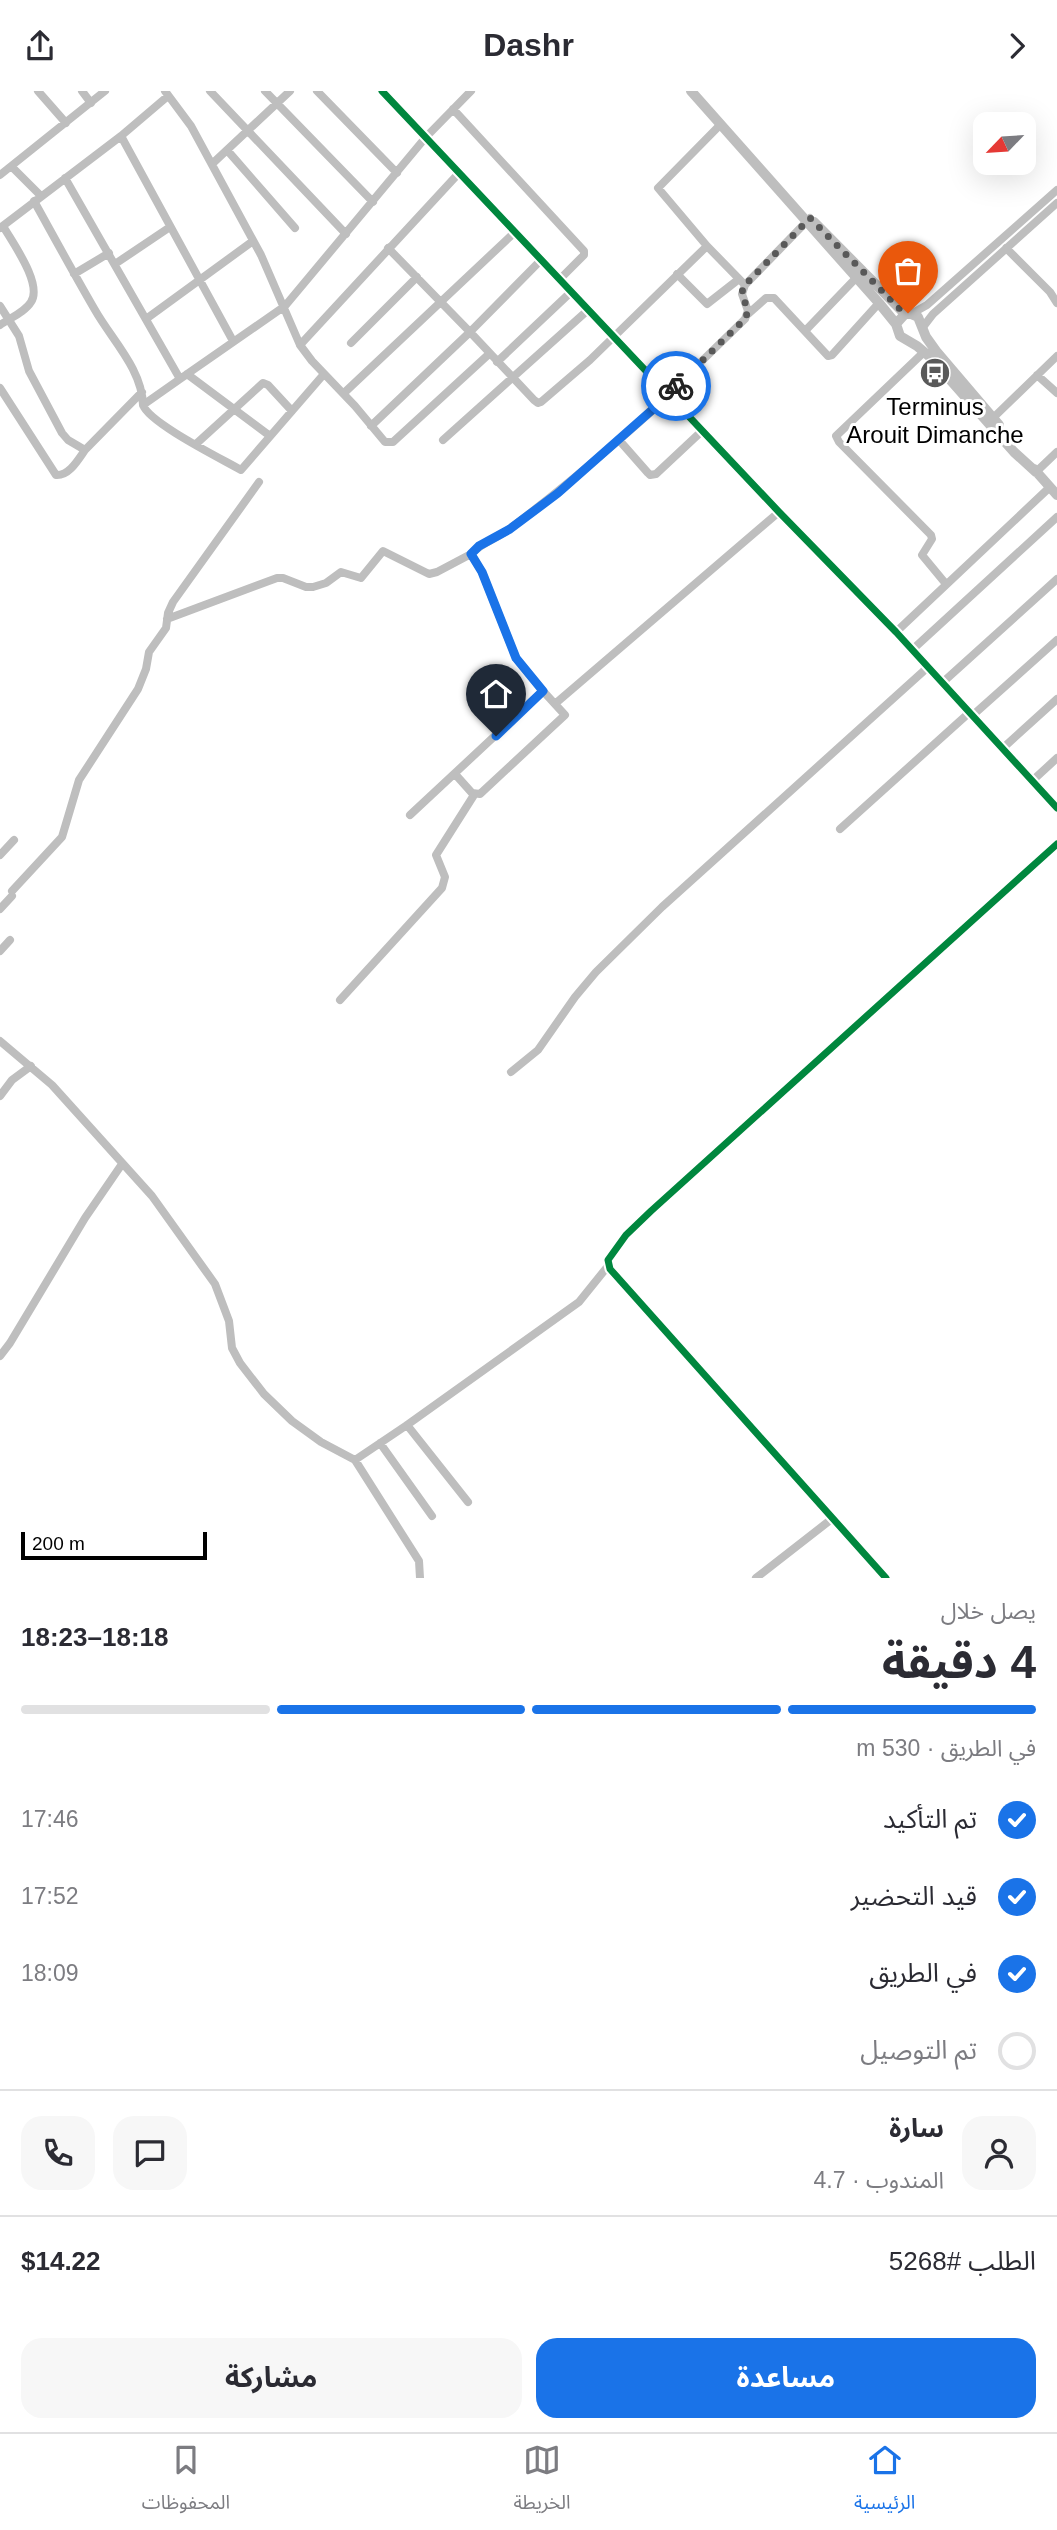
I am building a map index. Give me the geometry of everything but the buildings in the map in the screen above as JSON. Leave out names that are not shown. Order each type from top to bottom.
[{"type":"main road","points":[[691,91],[879,303],[896,324],[900,336],[924,352],[1014,452],[1036,472]]},
{"type":"main road","points":[[808,221],[908,314],[918,317],[936,351],[1053,491]]},
{"type":"main road","points":[[896,324],[908,314]]},
{"type":"main road","points":[[908,340],[917,337],[922,328]]},
{"type":"street","points":[[39,91],[66,123]]},
{"type":"street","points":[[82,91],[91,103]]},
{"type":"street","points":[[0,176],[105,91]]},
{"type":"street","points":[[210,91],[346,234]]},
{"type":"street","points":[[265,91],[373,201]]},
{"type":"street","points":[[212,164],[290,91]]},
{"type":"street","points":[[317,91],[397,173]]},
{"type":"street","points":[[382,91],[779,512],[896,632],[1057,807]]},
{"type":"street","points":[[144,405],[285,306],[426,137],[471,91]]},
{"type":"street","points":[[0,325],[31,302],[34,286],[30,273],[2,227],[121,136],[167,94],[191,126],[253,241],[285,306],[300,345],[385,442],[393,442],[489,354]]},
{"type":"street","points":[[453,109],[584,251],[584,255],[559,279]]},
{"type":"street","points":[[721,124],[658,188],[707,246],[742,282],[742,294],[748,314]]},
{"type":"street","points":[[121,136],[233,341]]},
{"type":"street","points":[[227,150],[295,228]]},
{"type":"street","points":[[12,167],[38,198],[75,274],[133,369],[146,412],[152,418],[241,470],[324,374]]},
{"type":"street","points":[[300,345],[459,173]]},
{"type":"street","points":[[65,178],[146,319],[183,377],[270,436]]},
{"type":"street","points":[[908,314],[927,305],[1057,190]]},
{"type":"street","points":[[922,328],[1057,203]]},
{"type":"street","points":[[677,274],[708,304],[742,282],[808,221]]},
{"type":"street","points":[[115,264],[170,227]]},
{"type":"street","points":[[344,393],[515,232]]},
{"type":"street","points":[[146,319],[253,241]]},
{"type":"street","points":[[388,248],[537,403],[565,382],[707,246]]},
{"type":"street","points":[[1006,248],[1050,292],[1057,303]]},
{"type":"street","points":[[75,274],[109,253]]},
{"type":"street","points":[[371,426],[541,260]]},
{"type":"street","points":[[351,343],[416,277]]},
{"type":"street","points":[[805,331],[856,278]]},
{"type":"street","points":[[497,362],[571,292]]},
{"type":"street","points":[[167,619],[279,578],[306,587],[324,584],[341,572],[361,578],[383,551],[429,574],[438,572],[510,529],[558,493],[668,395],[766,298],[774,298],[827,355],[832,355],[879,303]]},
{"type":"street","points":[[0,306],[23,346],[29,371],[62,433],[85,450]]},
{"type":"street","points":[[443,440],[588,310]]},
{"type":"street","points":[[924,352],[836,436],[838,442],[930,535],[931,541],[922,551],[922,555],[946,584]]},
{"type":"street","points":[[993,418],[1057,356]]},
{"type":"street","points":[[1037,375],[1057,393]]},
{"type":"street","points":[[196,444],[263,383],[268,384],[292,411]]},
{"type":"street","points":[[0,388],[55,474],[59,476],[66,473],[142,392]]},
{"type":"street","points":[[619,440],[652,475],[703,430]]},
{"type":"street","points":[[1036,472],[1057,453]]},
{"type":"street","points":[[0,909],[62,837],[79,781],[138,689],[149,652],[165,631],[173,602],[258,482]]},
{"type":"street","points":[[896,632],[946,584],[1053,491]]},
{"type":"street","points":[[556,703],[779,512]]},
{"type":"street","points":[[912,650],[1057,517]]},
{"type":"street","points":[[340,1000],[369,965],[442,888],[445,877],[436,855],[474,795],[480,794],[565,715],[516,658],[482,572],[471,554]]},
{"type":"street","points":[[942,683],[1057,579]]},
{"type":"street","points":[[840,829],[1057,640]]},
{"type":"street","points":[[511,1072],[538,1050],[596,972],[662,907],[928,668]]},
{"type":"street","points":[[411,815],[543,691]]},
{"type":"street","points":[[1003,747],[1057,699]]},
{"type":"street","points":[[1032,781],[1057,758]]},
{"type":"street","points":[[455,774],[474,795]]},
{"type":"street","points":[[0,855],[14,840]]},
{"type":"street","points":[[355,1460],[579,1302],[608,1266],[611,1254],[625,1235],[1057,844]]},
{"type":"street","points":[[0,951],[10,940]]},
{"type":"street","points":[[0,1041],[52,1085],[176,1227],[215,1284],[229,1321],[232,1348],[240,1363],[264,1394],[292,1421],[321,1442],[355,1460],[419,1561],[420,1578]]},
{"type":"street","points":[[0,1096],[12,1080],[31,1066]]},
{"type":"street","points":[[0,1356],[85,1218],[122,1164]]},
{"type":"street","points":[[608,1266],[886,1578]]},
{"type":"street","points":[[407,1425],[468,1502]]},
{"type":"street","points":[[380,1443],[432,1516]]},
{"type":"street","points":[[756,1578],[833,1518]]},
{"type":"cycle path","points":[[382,91],[779,512],[896,632],[1057,808]]},
{"type":"cycle path","points":[[886,1578],[610,1269],[608,1260],[626,1235],[651,1211],[1057,844]]},
{"type":"way so far","points":[[676,386],[745,319],[748,311],[742,294],[743,287],[810,218],[905,314],[908,313]]},
{"type":"place","name":"Terminus Arouit Dimanche","points":[[935,373]]},
{"type":"route","points":[[496,736],[543,691],[511,649],[482,572],[471,554],[558,493],[676,386]]}]
